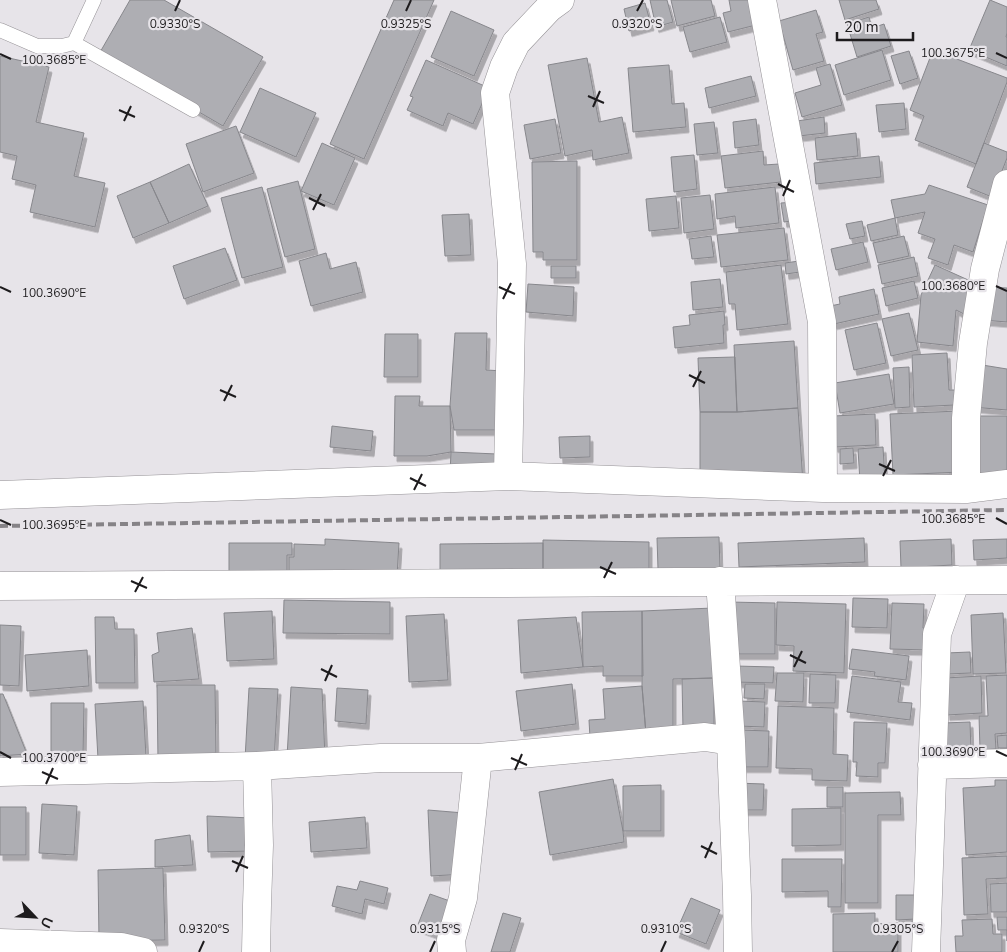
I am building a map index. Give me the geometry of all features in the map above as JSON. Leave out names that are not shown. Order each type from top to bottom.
[{"type":"street","points":[[508,476],[512,264],[495,93],[504,67],[516,43],[560,0]]},
{"type":"street","points":[[762,0],[822,322],[823,488]]},
{"type":"street","points":[[966,489],[966,418],[973,343],[985,269],[1007,184]]},
{"type":"street","points":[[0,495],[508,476],[823,488],[966,489],[1007,484]]},
{"type":"street","points":[[926,952],[937,634],[956,580]]},
{"type":"street","points":[[0,586],[1007,580]]},
{"type":"street","points":[[720,581],[731,741],[738,952]]},
{"type":"street","points":[[0,772],[257,766],[381,758],[478,758],[705,737],[731,741]]},
{"type":"street","points":[[452,952],[451,940],[463,898],[478,758]]},
{"type":"street","points":[[932,765],[1007,763]]},
{"type":"street","points":[[256,952],[259,845],[257,766]]},
{"type":"street","points":[[0,942],[121,947],[143,952]]},
{"type":"lane","points":[[74,43],[94,0]]},
{"type":"lane","points":[[0,30],[37,46],[62,46],[74,43],[193,110]]},
{"type":"building","points":[[130,0],[164,0],[263,57],[223,126],[99,54]]},
{"type":"building","points":[[394,0],[434,0],[364,159],[330,144]]},
{"type":"building","points":[[650,0],[667,0],[673,22],[656,27]]},
{"type":"building","points":[[671,0],[711,0],[715,16],[677,26]]},
{"type":"building","points":[[729,0],[754,0],[760,24],[728,32],[723,13],[731,11]]},
{"type":"building","points":[[839,0],[876,0],[879,9],[845,20]]},
{"type":"building","points":[[990,0],[1007,7],[1007,66],[969,50]]},
{"type":"building","points":[[645,3],[651,25],[629,31],[624,9]]},
{"type":"building","points":[[816,10],[823,32],[816,34],[824,61],[793,70],[779,21]]},
{"type":"building","points":[[451,11],[494,30],[474,76],[431,57]]},
{"type":"building","points":[[720,17],[727,42],[690,52],[683,27]]},
{"type":"building","points":[[869,17],[872,28],[884,24],[891,46],[857,57],[847,24]]},
{"type":"building","points":[[882,50],[891,80],[844,95],[835,65]]},
{"type":"building","points":[[933,50],[1007,78],[976,164],[915,140],[924,116],[910,110]]},
{"type":"building","points":[[909,51],[918,78],[900,84],[891,56]]},
{"type":"building","points":[[0,56],[49,67],[36,122],[84,133],[74,176],[105,183],[95,227],[30,212],[36,185],[12,179],[17,156],[0,152]]},
{"type":"building","points":[[587,58],[599,122],[622,117],[629,153],[593,160],[592,150],[565,156],[548,65]]},
{"type":"building","points":[[426,60],[489,88],[473,124],[448,113],[443,126],[407,110],[413,97],[410,96]]},
{"type":"building","points":[[830,64],[842,105],[802,117],[795,93],[821,85],[816,68]]},
{"type":"building","points":[[669,65],[672,104],[684,103],[686,127],[633,132],[628,68]]},
{"type":"building","points":[[751,76],[756,96],[709,108],[705,88]]},
{"type":"building","points":[[260,88],[316,113],[296,157],[240,132]]},
{"type":"building","points":[[904,103],[906,129],[879,132],[876,105]]},
{"type":"building","points":[[824,117],[825,133],[799,136],[797,121]]},
{"type":"building","points":[[555,119],[561,153],[530,159],[524,125]]},
{"type":"building","points":[[756,119],[759,145],[735,148],[733,122]]},
{"type":"building","points":[[714,122],[718,153],[697,155],[694,124]]},
{"type":"building","points":[[236,126],[254,173],[203,192],[186,144]]},
{"type":"building","points":[[856,133],[858,156],[817,160],[815,138]]},
{"type":"building","points":[[322,143],[355,158],[334,205],[301,191]]},
{"type":"building","points":[[984,143],[1007,152],[1007,158],[992,197],[967,187]]},
{"type":"building","points":[[763,151],[764,165],[779,164],[781,182],[725,188],[721,156]]},
{"type":"building","points":[[694,155],[697,189],[674,192],[671,157]]},
{"type":"building","points":[[879,156],[881,177],[816,184],[814,163]]},
{"type":"building","points":[[577,161],[577,260],[543,260],[543,252],[533,252],[532,162]]},
{"type":"building","points":[[189,164],[208,206],[169,223],[150,182]]},
{"type":"building","points":[[298,181],[315,249],[285,257],[267,189]]},
{"type":"building","points":[[150,182],[169,223],[133,238],[117,196]]},
{"type":"building","points":[[929,185],[988,205],[973,252],[954,245],[948,265],[928,258],[935,239],[918,233],[925,212],[895,218],[891,200],[925,194]]},
{"type":"building","points":[[262,187],[283,267],[242,278],[221,198]]},
{"type":"building","points":[[775,187],[779,223],[736,228],[735,216],[717,219],[715,194]]},
{"type":"building","points":[[710,195],[714,229],[684,233],[681,198]]},
{"type":"building","points":[[676,196],[679,228],[649,231],[646,199]]},
{"type":"building","points":[[796,202],[798,220],[784,222],[781,203]]},
{"type":"building","points":[[469,214],[471,255],[445,256],[442,215]]},
{"type":"building","points":[[895,218],[898,235],[871,241],[867,225]]},
{"type":"building","points":[[862,221],[865,236],[850,239],[846,224]]},
{"type":"building","points":[[784,228],[788,260],[721,267],[717,235]]},
{"type":"building","points":[[711,236],[714,257],[692,259],[689,239]]},
{"type":"building","points":[[904,236],[909,256],[878,263],[873,243]]},
{"type":"building","points":[[863,242],[868,262],[836,270],[831,249]]},
{"type":"building","points":[[225,248],[237,280],[184,299],[173,266]]},
{"type":"building","points":[[326,253],[330,269],[356,262],[363,292],[311,306],[299,261]]},
{"type":"building","points":[[914,257],[918,276],[882,284],[878,265]]},
{"type":"building","points":[[806,260],[807,271],[786,274],[785,263]]},
{"type":"building","points":[[781,265],[788,324],[737,330],[735,304],[729,304],[726,272]]},
{"type":"building","points":[[935,265],[977,284],[964,314],[956,310],[953,346],[917,342],[921,295]]},
{"type":"building","points":[[551,266],[576,266],[576,278],[551,278]]},
{"type":"building","points":[[720,279],[723,307],[693,310],[691,282]]},
{"type":"building","points":[[914,281],[918,298],[886,306],[882,288]]},
{"type":"building","points":[[528,284],[574,287],[573,316],[526,312]]},
{"type":"building","points":[[986,287],[1007,288],[1007,322],[983,320]]},
{"type":"building","points":[[874,289],[879,314],[834,324],[830,306],[840,304],[839,297]]},
{"type":"building","points":[[724,311],[724,343],[675,348],[673,327],[690,325],[689,315]]},
{"type":"building","points":[[909,313],[918,350],[891,356],[882,319]]},
{"type":"building","points":[[877,323],[886,363],[854,370],[845,330]]},
{"type":"building","points":[[455,333],[487,333],[486,370],[504,371],[505,430],[454,430],[450,406]]},
{"type":"building","points":[[385,334],[418,334],[418,377],[384,377]]},
{"type":"building","points":[[794,341],[798,408],[737,412],[734,345]]},
{"type":"building","points":[[947,353],[949,390],[955,390],[955,405],[914,407],[912,355]]},
{"type":"building","points":[[735,357],[737,412],[700,412],[698,358]]},
{"type":"building","points":[[976,364],[1007,369],[1007,410],[972,407]]},
{"type":"building","points":[[909,367],[910,407],[895,408],[893,368]]},
{"type":"building","points":[[889,374],[894,404],[840,413],[835,383]]},
{"type":"building","points":[[395,396],[420,396],[419,406],[450,406],[451,452],[427,456],[394,456]]},
{"type":"building","points":[[798,408],[803,483],[700,481],[700,412],[737,412]]},
{"type":"building","points":[[958,411],[961,472],[893,475],[890,414]]},
{"type":"building","points":[[875,414],[876,445],[835,447],[833,416]]},
{"type":"building","points":[[976,416],[1007,416],[1007,480],[974,479]]},
{"type":"building","points":[[332,426],[373,431],[371,451],[330,447]]},
{"type":"building","points":[[590,436],[590,457],[560,458],[559,437]]},
{"type":"building","points":[[883,447],[885,481],[860,482],[858,449]]},
{"type":"building","points":[[853,448],[854,463],[840,464],[840,449]]},
{"type":"building","points":[[451,452],[497,454],[496,476],[450,474]]},
{"type":"building","points":[[719,537],[720,569],[658,569],[657,538]]},
{"type":"building","points":[[864,538],[865,562],[739,567],[738,543]]},
{"type":"building","points":[[325,539],[399,543],[397,576],[289,574],[289,557],[294,557],[294,544],[325,545]]},
{"type":"building","points":[[951,539],[952,565],[901,568],[900,541]]},
{"type":"building","points":[[1007,539],[1007,558],[974,560],[973,540]]},
{"type":"building","points":[[543,540],[649,542],[649,574],[543,572]]},
{"type":"building","points":[[229,543],[292,543],[292,555],[287,555],[287,575],[229,574]]},
{"type":"building","points":[[543,543],[543,572],[440,573],[440,544]]},
{"type":"building","points":[[853,598],[888,599],[887,628],[852,627]]},
{"type":"building","points":[[284,600],[390,602],[390,634],[283,633]]},
{"type":"building","points":[[729,602],[775,603],[775,654],[729,654]]},
{"type":"building","points":[[777,602],[846,604],[844,673],[793,671],[794,646],[776,645]]},
{"type":"building","points":[[892,603],[924,604],[923,628],[928,628],[928,650],[890,649]]},
{"type":"building","points":[[713,608],[714,678],[673,679],[673,738],[646,734],[642,686],[642,611]]},
{"type":"building","points":[[272,611],[274,659],[227,661],[224,613]]},
{"type":"building","points":[[642,611],[643,676],[603,676],[603,666],[583,667],[582,612]]},
{"type":"building","points":[[1003,613],[1006,673],[973,674],[971,615]]},
{"type":"building","points":[[444,614],[448,680],[409,682],[406,616]]},
{"type":"building","points":[[95,617],[114,617],[115,629],[134,629],[135,683],[96,683]]},
{"type":"building","points":[[576,617],[583,667],[521,673],[518,620]]},
{"type":"building","points":[[0,625],[21,626],[19,686],[0,685]]},
{"type":"building","points":[[192,628],[199,679],[154,682],[152,655],[159,652],[157,633]]},
{"type":"building","points":[[852,649],[909,656],[906,680],[874,676],[875,672],[849,669]]},
{"type":"building","points":[[87,650],[89,686],[27,691],[25,655]]},
{"type":"building","points":[[970,652],[971,673],[947,674],[946,653]]},
{"type":"building","points":[[735,666],[774,667],[773,683],[734,682]]},
{"type":"building","points":[[777,673],[804,673],[803,702],[775,701]]},
{"type":"building","points":[[810,674],[836,675],[835,703],[809,703]]},
{"type":"building","points":[[1007,675],[1007,733],[995,734],[996,749],[980,750],[979,716],[988,716],[986,676]]},
{"type":"building","points":[[852,676],[901,682],[898,702],[912,703],[910,720],[847,712]]},
{"type":"building","points":[[981,676],[982,713],[947,715],[945,678]]},
{"type":"building","points":[[714,678],[714,729],[683,730],[682,679]]},
{"type":"building","points":[[572,684],[576,724],[521,731],[516,691]]},
{"type":"building","points":[[745,684],[765,684],[764,699],[744,698]]},
{"type":"building","points":[[157,685],[215,685],[216,760],[158,761]]},
{"type":"building","points":[[642,686],[646,734],[590,738],[589,720],[605,719],[603,689]]},
{"type":"building","points":[[291,687],[322,689],[325,757],[287,757]]},
{"type":"building","points":[[249,688],[278,689],[274,761],[245,759]]},
{"type":"building","points":[[337,688],[368,690],[366,724],[335,721]]},
{"type":"building","points":[[0,694],[3,694],[27,754],[0,756]]},
{"type":"building","points":[[143,701],[146,757],[98,759],[95,704]]},
{"type":"building","points":[[739,701],[765,702],[764,727],[738,726]]},
{"type":"building","points":[[51,703],[84,703],[83,757],[51,757]]},
{"type":"building","points":[[778,706],[834,708],[833,754],[848,755],[847,781],[812,780],[812,769],[776,768]]},
{"type":"building","points":[[854,722],[887,723],[885,763],[878,763],[878,777],[856,776],[857,762],[853,762]]},
{"type":"building","points":[[970,722],[971,751],[945,753],[943,723]]},
{"type":"building","points":[[740,730],[769,731],[768,767],[739,767]]},
{"type":"building","points":[[1007,735],[1007,748],[998,748],[997,736]]},
{"type":"building","points":[[613,779],[624,842],[550,855],[539,792]]},
{"type":"building","points":[[995,780],[1007,780],[1007,852],[966,855],[963,788],[995,786]]},
{"type":"building","points":[[735,783],[764,784],[763,810],[734,810]]},
{"type":"building","points":[[661,785],[661,831],[623,831],[623,786]]},
{"type":"building","points":[[827,787],[843,787],[843,807],[827,807]]},
{"type":"building","points":[[900,792],[901,815],[878,815],[878,903],[845,903],[845,793]]},
{"type":"building","points":[[42,804],[77,806],[74,855],[39,853]]},
{"type":"building","points":[[0,807],[26,807],[26,855],[0,855]]},
{"type":"building","points":[[841,808],[841,845],[792,846],[792,809]]},
{"type":"building","points":[[428,810],[464,813],[466,874],[431,876]]},
{"type":"building","points":[[207,816],[251,818],[252,851],[208,852]]},
{"type":"building","points":[[365,817],[367,848],[311,852],[309,822]]},
{"type":"building","points":[[190,835],[193,865],[155,867],[155,840]]},
{"type":"building","points":[[1007,856],[1007,878],[986,879],[988,914],[964,915],[962,858]]},
{"type":"building","points":[[782,859],[842,859],[841,907],[828,907],[828,891],[782,892]]},
{"type":"building","points":[[163,868],[165,940],[99,941],[98,870]]},
{"type":"building","points":[[360,881],[388,888],[384,904],[365,899],[362,914],[332,906],[337,886],[357,890]]},
{"type":"building","points":[[1007,883],[1007,912],[991,912],[990,884]]},
{"type":"building","points":[[430,894],[461,905],[449,939],[417,927]]},
{"type":"building","points":[[896,895],[917,895],[917,919],[896,920]]},
{"type":"building","points":[[691,898],[720,910],[706,944],[676,932]]},
{"type":"building","points":[[503,913],[521,918],[510,952],[491,952]]},
{"type":"building","points":[[875,913],[875,924],[898,923],[898,952],[833,952],[833,914]]},
{"type":"building","points":[[997,917],[1007,917],[1007,930],[998,930]]},
{"type":"building","points":[[992,919],[993,934],[1002,934],[1002,952],[956,952],[955,936],[963,936],[962,920]]},
{"type":"railway","points":[[0,526],[1007,510]]}]
